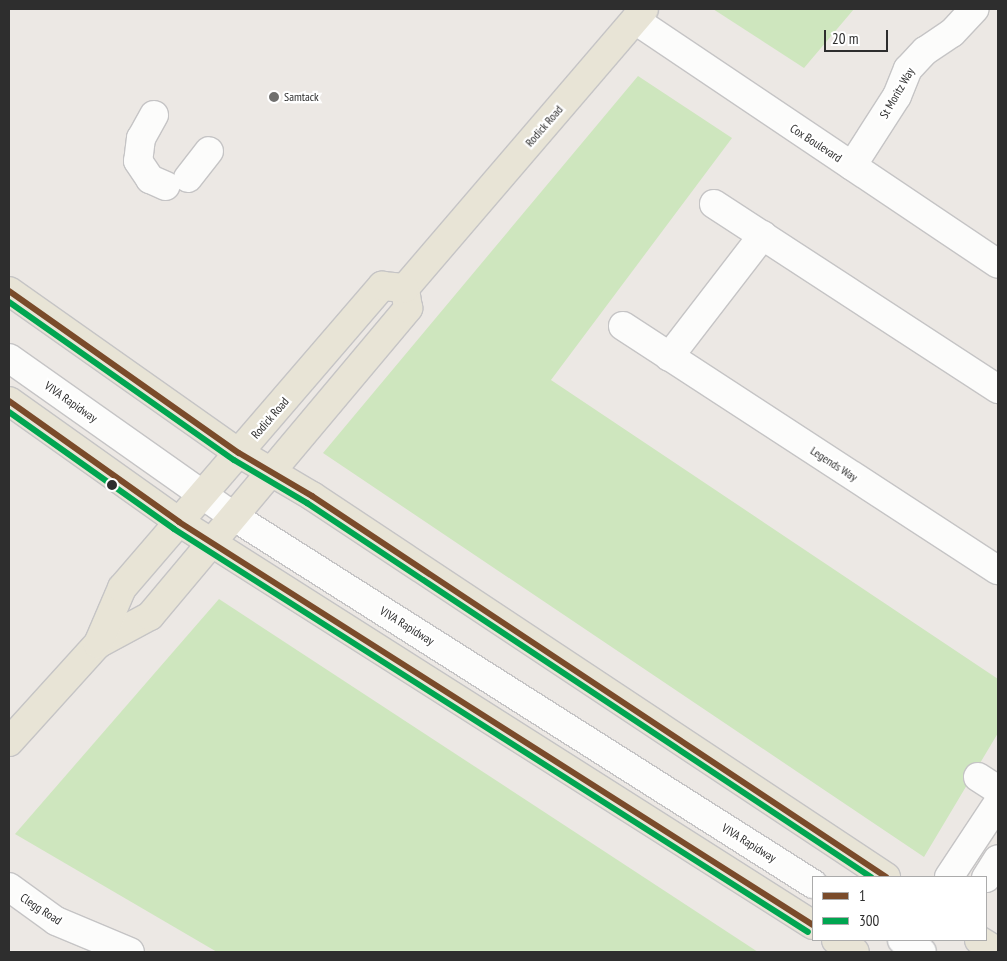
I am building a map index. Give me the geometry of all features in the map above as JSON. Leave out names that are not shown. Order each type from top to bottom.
[{"type":"main road","name":"Rodick Road","points":[[98,644],[150,616],[408,308],[405,288],[640,15]]},
{"type":"main road","name":"Rodick Road","points":[[9,742],[98,644],[122,588],[382,286],[405,288]]},
{"type":"main road","points":[[9,291],[240,453],[884,876]]},
{"type":"main road","points":[[9,401],[179,522],[212,540],[812,924]]},
{"type":"main road","points":[[838,941],[854,952]]},
{"type":"main road","points":[[981,941],[998,952]]},
{"type":"street","name":"St Moritz Way","points":[[852,166],[897,96],[908,70],[925,51],[952,32],[974,9]]},
{"type":"street","name":"Cox Boulevard","points":[[640,15],[852,166],[998,264]]},
{"type":"street","points":[[154,116],[141,138],[138,161],[150,179],[177,182],[209,151]]},
{"type":"street","points":[[714,204],[998,389]]},
{"type":"street","points":[[669,358],[763,235]]},
{"type":"street","name":"Legends Way","points":[[623,326],[669,358],[998,570]]},
{"type":"street","name":"VIVA Rapidway","points":[[9,358],[233,516],[812,883]]},
{"type":"street","points":[[950,876],[998,802]]},
{"type":"street","points":[[987,876],[998,859]]},
{"type":"street","name":"Clegg Road","points":[[9,887],[56,921],[130,952]]},
{"type":"street","points":[[904,941],[922,952]]},
{"type":"green space","points":[[713,9],[854,9],[804,68]]},
{"type":"green space","points":[[638,76],[732,138],[551,380],[998,679],[998,733],[924,857],[323,453]]},
{"type":"green space","points":[[219,599],[758,952],[217,952],[15,834]]},
{"type":"transit line","name":"1","points":[[9,291],[239,453],[312,496],[884,876]]},
{"type":"transit line","name":"300","points":[[9,302],[234,460],[307,503],[869,876]]},
{"type":"transit line","name":"1","points":[[9,401],[179,522],[812,924]]},
{"type":"transit line","name":"300","points":[[9,412],[174,529],[808,932]]},
{"type":"place","name":"Samtack","points":[[274,97]]}]
